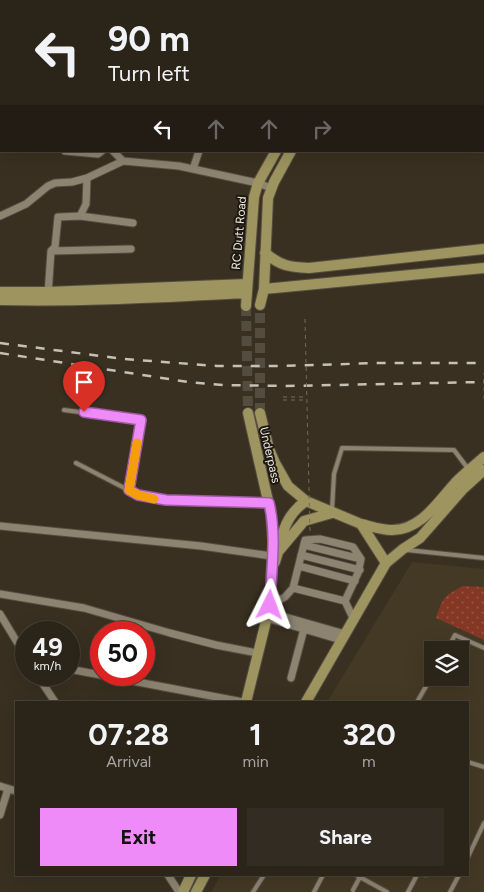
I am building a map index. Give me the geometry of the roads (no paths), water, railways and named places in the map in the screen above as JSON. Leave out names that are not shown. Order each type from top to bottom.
[{"type":"main road","name":"RC Dutt Road","points":[[247,288],[254,196],[258,183],[275,152]]},
{"type":"main road","name":"RC Dutt Road","points":[[264,288],[267,204],[271,188],[290,152]]},
{"type":"main road","points":[[265,253],[283,265],[309,268],[484,249]]},
{"type":"main road","points":[[260,305],[264,288],[484,268]]},
{"type":"main road","points":[[0,300],[48,296],[247,288],[246,306]]},
{"type":"main road","points":[[0,292],[48,296]]},
{"type":"main road","name":"Underpass","points":[[248,413],[269,503],[275,554]]},
{"type":"main road","name":"Underpass","points":[[260,413],[269,449],[275,464],[288,486],[306,501],[361,524],[391,530],[413,525],[426,516],[471,474]]},
{"type":"main road","points":[[307,701],[386,563],[420,538],[484,457]]},
{"type":"main road","points":[[471,474],[484,470]]},
{"type":"main road","points":[[245,701],[268,612],[275,554],[283,528],[290,516],[298,506],[306,501]]},
{"type":"main road","points":[[275,554],[304,521],[332,513]]},
{"type":"main road","points":[[361,524],[386,563]]},
{"type":"main road","points":[[181,892],[191,876]]},
{"type":"main road","points":[[196,892],[204,876]]},
{"type":"street","points":[[76,152],[98,154],[101,152]]},
{"type":"street","points":[[114,152],[123,161]]},
{"type":"street","points":[[193,169],[199,152]]},
{"type":"street","points":[[0,216],[26,204],[48,186],[87,178],[123,161],[193,169],[258,183],[271,188]]},
{"type":"street","points":[[80,216],[86,204],[87,178]]},
{"type":"street","points":[[48,296],[51,251],[55,247],[58,217],[80,216],[133,223]]},
{"type":"street","points":[[51,251],[131,249]]},
{"type":"street","points":[[0,526],[275,554]]},
{"type":"street","points":[[268,612],[285,598],[293,588],[305,540],[320,539],[353,547],[361,558],[360,570],[344,601]]},
{"type":"street","points":[[301,555],[360,570]]},
{"type":"street","points":[[299,566],[355,581]]},
{"type":"street","points":[[293,588],[344,601],[353,618]]},
{"type":"street","points":[[0,594],[84,608],[170,634],[257,653]]},
{"type":"street","points":[[268,612],[304,629],[343,637]]},
{"type":"street","points":[[268,612],[343,637]]},
{"type":"street","points":[[0,614],[15,639]]},
{"type":"street","points":[[290,678],[304,629]]},
{"type":"street","points":[[80,671],[240,701]]},
{"type":"street","points":[[44,686],[54,701]]},
{"type":"street","points":[[0,815],[4,788]]},
{"type":"street","points":[[169,876],[181,892]]},
{"type":"lane","points":[[64,410],[141,420],[129,490]]},
{"type":"lane","points":[[332,513],[334,474],[342,448],[454,450],[471,474]]},
{"type":"lane","points":[[76,464],[138,495],[166,500],[269,503]]},
{"type":"lane","points":[[403,549],[484,558]]},
{"type":"lane","points":[[452,641],[456,635],[469,641]]},
{"type":"lane","points":[[469,641],[484,648]]},
{"type":"lane","points":[[418,701],[426,686]]},
{"type":"lane","points":[[469,762],[484,767]]},
{"type":"lane","points":[[469,855],[484,823]]},
{"type":"lane","points":[[255,891],[263,876]]},
{"type":"lane","points":[[314,892],[322,876]]},
{"type":"lane","points":[[353,890],[358,876],[387,892]]},
{"type":"lane","points":[[408,892],[416,876]]},
{"type":"lane","points":[[450,892],[458,876]]},
{"type":"lane","points":[[406,883],[411,885]]},
{"type":"tunnel","points":[[260,305],[260,413]]},
{"type":"tunnel","points":[[246,306],[248,413]]},
{"type":"railway","points":[[0,343],[124,359],[217,366],[484,363]]},
{"type":"railway","points":[[0,353],[188,382],[224,385],[285,386],[484,382]]}]
